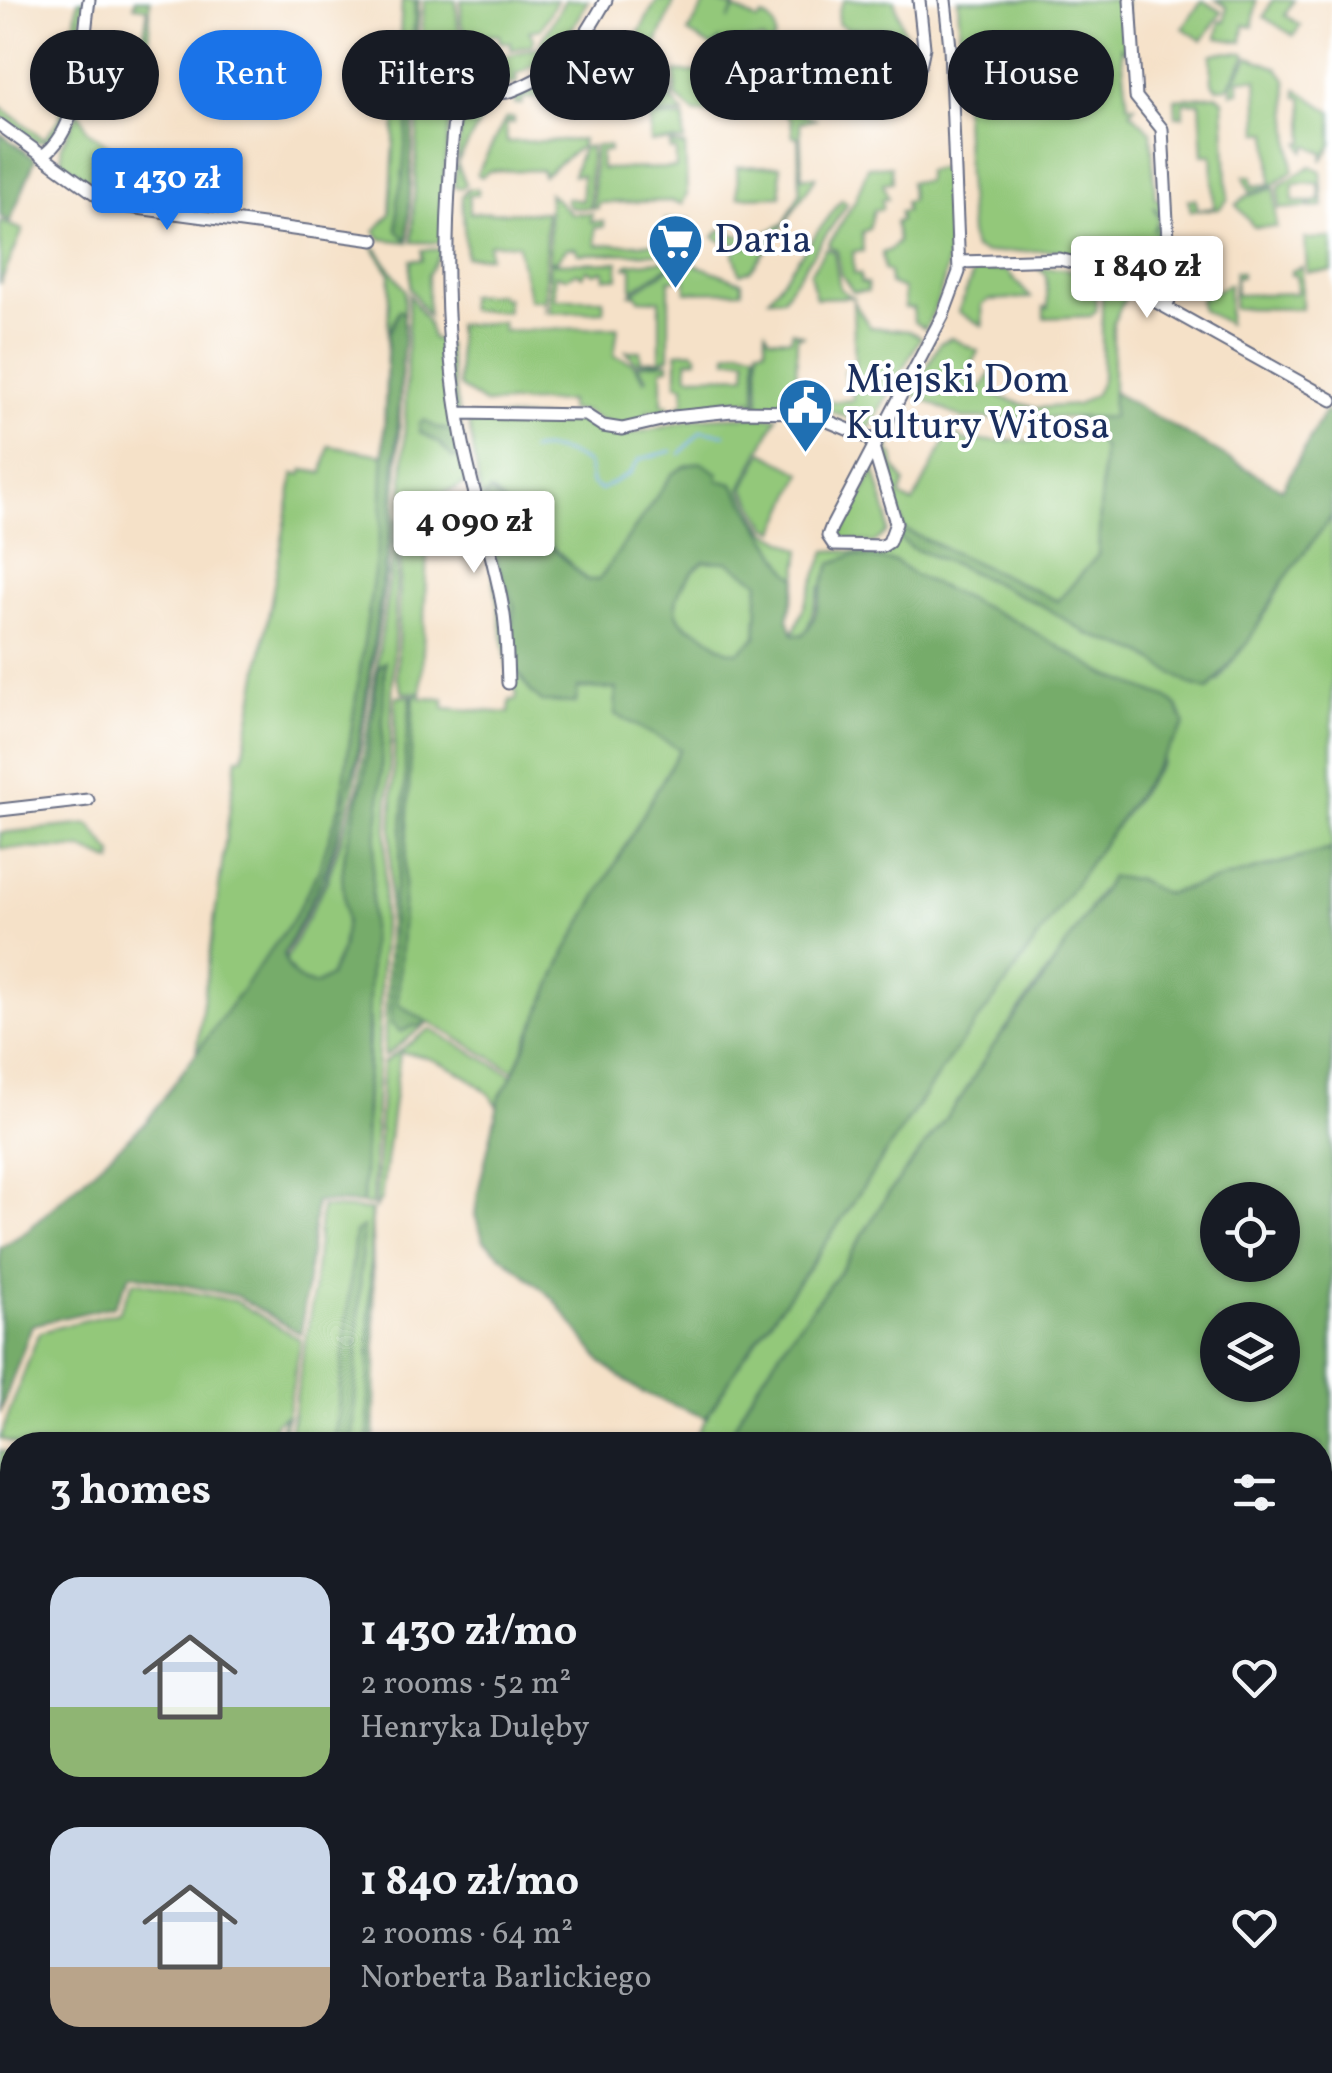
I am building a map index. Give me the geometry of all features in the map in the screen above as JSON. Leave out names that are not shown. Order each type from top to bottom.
[{"type":"street","points":[[42,156],[57,145],[72,115],[89,0]]},
{"type":"street","points":[[508,683],[504,616],[458,413],[450,320],[448,201],[458,104],[473,92],[506,94],[558,67],[569,59],[606,0]]},
{"type":"street","points":[[919,0],[922,30]]},
{"type":"street","points":[[944,0],[948,32]]},
{"type":"street","points":[[952,30],[955,0]]},
{"type":"street","points":[[1130,0],[1136,96],[1162,128],[1171,295],[1166,307]]},
{"type":"street","points":[[875,444],[896,523],[894,534],[883,546],[834,544],[828,536],[875,444],[943,316],[960,262],[953,120]]},
{"type":"street","points":[[0,125],[115,206],[374,240]]},
{"type":"street","points":[[960,262],[1068,261],[1108,276],[1330,396]]},
{"type":"street","points":[[458,413],[586,415],[604,426],[622,429],[674,417],[732,411],[806,412],[875,444]]},
{"type":"street","points":[[0,810],[88,800]]},
{"type":"green space","points":[[78,0],[85,0],[80,30],[73,30]]},
{"type":"green space","points":[[135,0],[150,0],[149,30],[145,30],[148,8],[134,6]]},
{"type":"green space","points":[[402,0],[419,0],[418,30],[400,30]]},
{"type":"green space","points":[[415,0],[419,0],[418,30],[414,30]]},
{"type":"green space","points":[[424,0],[456,0],[461,30],[423,30]]},
{"type":"green space","points":[[461,0],[557,0],[541,29],[529,31],[530,45],[511,50],[510,30],[464,30]]},
{"type":"green space","points":[[565,0],[588,0],[571,30],[548,30]]},
{"type":"green space","points":[[657,0],[675,0],[662,30],[640,30]]},
{"type":"green space","points":[[707,0],[731,7],[737,2],[728,20],[735,9],[758,21],[762,16],[766,18],[775,29],[690,30],[688,33]]},
{"type":"green space","points":[[844,0],[894,0],[903,30],[848,29],[838,23]]},
{"type":"green space","points":[[958,0],[1125,0],[1128,53],[1121,47],[1128,105],[1135,106],[1130,112],[1151,131],[1155,199],[1161,200],[1163,218],[1153,206],[1159,219],[1154,228],[1163,223],[1163,231],[1156,232],[1159,286],[1164,291],[1157,292],[1103,264],[1057,250],[985,253],[974,249],[964,120],[1114,120],[1114,30],[960,30]]},
{"type":"green space","points":[[1202,0],[1222,12],[1202,41],[1183,28]]},
{"type":"green space","points":[[1216,0],[1256,0],[1253,26],[1244,25],[1242,42],[1217,38],[1227,7]]},
{"type":"green space","points":[[1272,0],[1294,0],[1285,15],[1300,25],[1294,36],[1264,17]]},
{"type":"green space","points":[[530,49],[530,67],[515,75],[518,82],[510,84],[510,55]]},
{"type":"green space","points":[[1221,52],[1246,56],[1228,87],[1217,88],[1212,82],[1211,55]]},
{"type":"green space","points":[[1249,57],[1278,68],[1286,79],[1293,171],[1272,186],[1250,192],[1244,176],[1252,176],[1253,186],[1271,184],[1269,132],[1259,132],[1257,79],[1239,79],[1239,92],[1232,93],[1232,83]]},
{"type":"green space","points":[[675,72],[690,72],[690,109],[676,97]]},
{"type":"green space","points":[[670,76],[673,101],[684,114],[670,114]]},
{"type":"green space","points":[[530,86],[530,98],[523,98],[522,104],[515,104],[514,95]]},
{"type":"green space","points":[[1297,89],[1332,112],[1332,144],[1322,161],[1323,153],[1308,145],[1304,151],[1300,143],[1305,142],[1303,98],[1297,97]]},
{"type":"green space","points":[[1217,95],[1223,100],[1228,199],[1219,209],[1191,211],[1188,200],[1195,199],[1197,210],[1214,208],[1212,155],[1203,155],[1200,102],[1183,103],[1183,116],[1176,116],[1175,99]]},
{"type":"green space","points":[[0,106],[44,139],[58,120],[63,120],[53,140],[36,142],[0,116]]},
{"type":"green space","points":[[510,118],[514,118],[514,123],[506,123],[507,142],[582,140],[581,146],[543,176],[542,170],[489,171],[481,177],[477,174],[505,120]]},
{"type":"green space","points":[[684,118],[684,141],[651,142],[650,120]]},
{"type":"green space","points":[[74,120],[83,120],[87,130],[178,197],[147,204],[116,197],[62,161],[61,146]]},
{"type":"green space","points":[[395,120],[414,120],[408,242],[381,239],[375,231],[390,214]]},
{"type":"green space","points":[[408,120],[413,120],[405,239],[397,230]]},
{"type":"green space","points":[[418,120],[450,120],[442,243],[412,242]]},
{"type":"green space","points":[[461,120],[473,125],[475,120],[481,120],[457,163],[466,184],[454,187]]},
{"type":"green space","points":[[791,120],[811,120],[800,122],[802,177],[816,177],[777,235],[745,243],[729,243],[714,237],[721,229],[753,235],[784,223],[800,193],[798,137],[793,136]]},
{"type":"green space","points":[[0,133],[35,159],[10,222],[0,216]]},
{"type":"green space","points":[[670,144],[685,146],[687,194],[682,204],[598,203],[598,208],[593,208],[594,146],[609,146],[609,151],[600,152],[601,169],[676,168],[676,150],[670,150]]},
{"type":"green space","points":[[590,146],[590,208],[572,208],[566,198],[582,201],[582,175],[573,175],[582,148]]},
{"type":"green space","points":[[780,166],[781,196],[738,197],[737,167]]},
{"type":"green space","points":[[891,166],[892,182],[883,183],[888,199],[882,199],[882,209],[874,210],[869,229],[862,232],[863,251],[853,252],[854,274],[860,274],[868,291],[853,292],[841,274],[837,251],[828,245],[855,201],[868,167]]},
{"type":"green space","points":[[1311,166],[1321,171],[1323,207],[1311,208],[1311,202],[1320,201],[1319,183],[1293,184],[1293,202],[1308,202],[1308,207],[1279,209],[1279,186]]},
{"type":"green space","points":[[947,168],[949,211],[946,270],[925,329],[914,322],[913,308],[905,308],[903,289],[890,284],[882,253],[898,242],[895,222],[900,221],[900,212],[906,211],[905,202],[911,201],[910,182],[926,181],[926,171]]},
{"type":"green space","points":[[1275,188],[1276,227],[1254,227],[1236,205],[1247,196]]},
{"type":"green space","points":[[468,189],[478,189],[478,195],[469,195],[470,213],[546,212],[545,313],[544,300],[529,300],[518,244],[489,244],[489,256],[466,257],[462,197]]},
{"type":"green space","points":[[549,193],[570,213],[592,214],[591,222],[604,221],[604,227],[595,227],[596,245],[671,243],[671,225],[665,225],[665,220],[690,219],[690,235],[682,248],[673,253],[579,254],[575,248],[567,248],[556,261],[549,261]]},
{"type":"green space","points":[[842,199],[847,203],[845,207],[783,298],[769,298]]},
{"type":"green space","points":[[0,221],[23,230],[0,284]]},
{"type":"green space","points":[[1332,238],[1332,271],[1307,272],[1305,239]]},
{"type":"green space","points":[[774,239],[751,270],[740,274],[736,248]]},
{"type":"green space","points":[[373,248],[405,290],[396,512],[354,790],[325,879],[284,956],[292,923],[196,1053],[237,757],[243,757],[294,474],[301,475],[303,470],[323,473],[329,446],[383,455],[390,274]]},
{"type":"green space","points":[[826,248],[834,252],[840,289],[852,297],[816,298],[810,273]]},
{"type":"green space","points":[[443,249],[428,275],[428,316],[410,288],[411,260],[422,260],[422,250]]},
{"type":"green space","points":[[618,262],[618,278],[605,278],[604,270],[587,270],[582,276],[577,272],[567,278],[555,275],[555,299],[603,299],[604,311],[550,313],[549,263]]},
{"type":"green space","points":[[675,262],[632,290],[632,268],[626,267],[628,264]]},
{"type":"green space","points":[[688,262],[742,282],[742,291],[686,292]]},
{"type":"green space","points":[[676,264],[679,279],[669,280],[669,357],[660,361],[636,362],[626,351],[640,351],[641,361],[660,360],[660,300],[639,299],[631,294]]},
{"type":"green space","points":[[1302,267],[1302,309],[1233,308],[1235,272],[1241,272],[1241,277],[1235,278],[1236,295],[1297,293],[1296,275],[1291,275],[1291,271]]},
{"type":"green space","points":[[1038,268],[1067,269],[1094,279],[1096,310],[1091,316],[1044,318],[1044,307],[1048,308],[1046,275]]},
{"type":"green space","points":[[1006,270],[1031,298],[989,300],[982,305],[983,326],[958,312],[974,271]]},
{"type":"green space","points":[[1102,283],[1127,294],[1113,323],[1113,417],[963,419],[913,394],[940,343],[951,338],[978,351],[965,379],[982,388],[993,369],[997,396],[1035,408],[1077,405],[1095,394],[1102,379]]},
{"type":"green space","points":[[1229,284],[1228,324],[1201,309],[1200,299]]},
{"type":"green space","points":[[409,294],[428,323],[432,338],[447,344],[470,482],[429,500],[421,698],[444,699],[444,708],[509,713],[510,700],[516,700],[517,693],[510,683],[468,417],[584,419],[597,428],[627,433],[705,418],[777,417],[741,489],[766,531],[801,550],[797,578],[788,571],[733,484],[672,474],[607,570],[599,580],[588,580],[491,491],[487,496],[493,544],[514,606],[511,635],[515,663],[531,692],[575,703],[577,688],[617,689],[615,714],[680,749],[566,951],[514,1071],[429,1022],[384,1057],[396,697],[419,692],[403,693],[397,677]]},
{"type":"green space","points":[[500,294],[507,298],[507,312],[469,310],[468,296]]},
{"type":"green space","points":[[853,301],[870,327],[909,331],[921,337],[867,432],[852,427],[854,420],[821,407],[818,412],[814,410],[813,403],[853,400],[845,370],[855,369]]},
{"type":"green space","points":[[399,310],[404,314],[404,338],[391,521],[357,759],[327,866],[284,954],[294,975],[315,985],[330,976],[342,949],[346,920],[342,876],[345,851],[365,775],[379,666],[385,662],[380,809],[373,863],[363,1204],[316,1202],[301,1334],[236,1296],[131,1274],[114,1306],[32,1325],[0,1413],[0,1248],[27,1231],[146,1122],[294,918],[319,869],[341,801],[381,524],[388,334]]},
{"type":"green space","points":[[502,322],[503,331],[618,327],[614,356],[632,362],[645,380],[637,365],[669,362],[669,367],[662,368],[662,405],[669,408],[661,417],[653,418],[656,410],[647,411],[650,421],[624,425],[569,410],[569,401],[484,404],[459,386],[457,325]]},
{"type":"green space","points":[[766,331],[770,338],[791,339],[792,331],[804,336],[797,336],[796,397],[802,398],[800,401],[759,407],[758,348],[765,348]]},
{"type":"green space","points":[[740,349],[756,351],[756,407],[752,400],[722,401],[722,408],[679,409],[677,405],[684,404],[684,385],[677,384],[677,352],[697,354],[697,359],[687,360],[688,376],[746,375],[747,358],[727,359],[727,353]]},
{"type":"green space","points":[[1113,392],[1282,489],[1325,411],[1332,415],[1332,516],[1283,581],[1248,642],[1208,690],[1191,685],[1142,653],[1088,634],[1045,607],[911,548],[899,538],[901,522],[905,530],[1058,601],[1098,555],[1103,447],[1075,418],[1112,417]]},
{"type":"green space","points":[[905,411],[909,411],[888,451],[894,455],[894,466],[905,482],[900,496],[913,503],[950,432],[966,441],[1096,440],[1103,447],[1098,555],[1058,601],[904,530],[883,453]]},
{"type":"green space","points":[[424,420],[453,431],[460,457],[453,458],[439,443],[420,432],[419,424]]},
{"type":"green space","points":[[763,452],[802,473],[776,531],[768,527],[744,488]]},
{"type":"green space","points":[[700,462],[718,473],[718,480],[733,484],[788,571],[797,578],[788,619],[793,634],[802,635],[813,620],[832,563],[853,555],[896,562],[912,574],[1019,623],[1105,674],[1166,697],[1177,706],[1185,725],[1006,984],[951,1056],[706,1418],[641,1392],[602,1363],[553,1298],[484,1241],[475,1215],[500,1096],[513,1075],[566,951],[680,749],[615,714],[616,689],[578,688],[576,703],[542,702],[531,692],[516,669],[511,635],[514,606],[498,565],[485,496],[490,491],[587,580],[599,580],[672,474]],"holes":[[[704,561],[728,562],[759,582],[756,637],[739,652],[724,649],[685,625],[676,606],[680,589]]]},
{"type":"green space","points":[[873,465],[888,518],[887,532],[874,543],[843,540],[840,530],[872,475]]},
{"type":"green space","points":[[1332,516],[1332,849],[1165,894],[1135,879],[1100,891],[963,1095],[886,1197],[841,1270],[791,1335],[732,1432],[698,1432],[741,1361],[815,1259],[951,1056],[1162,762],[1172,701],[1105,674],[1019,623],[912,574],[896,562],[853,555],[820,588],[806,633],[793,634],[826,551],[876,552],[893,546],[899,538],[911,548],[1045,607],[1088,634],[1143,653],[1191,685],[1218,681],[1261,621],[1283,581]]},
{"type":"green space","points":[[399,517],[372,1205],[363,1204],[370,1018],[315,985],[297,979],[285,961],[327,881],[358,791]]},
{"type":"green space","points":[[704,561],[728,562],[759,582],[756,637],[739,652],[720,646],[685,625],[678,615],[680,589]]},
{"type":"green space","points":[[411,697],[398,1004],[426,1021],[423,1026],[401,1032],[391,1024],[393,900],[399,869]]},
{"type":"green space","points":[[89,824],[113,854],[113,862],[83,849],[0,848],[0,833]]},
{"type":"green space","points":[[1332,849],[1332,1432],[732,1432],[791,1335],[841,1270],[886,1197],[963,1095],[1111,877],[1135,879],[1166,894]]},
{"type":"green space","points":[[430,1029],[513,1075],[498,1107],[482,1088],[455,1070],[425,1057],[400,1053],[381,1200],[375,1208],[383,1063]]},
{"type":"green space","points":[[321,1207],[371,1210],[368,1432],[290,1432],[312,1302]]},
{"type":"green space","points":[[371,1210],[376,1365],[374,1432],[368,1432]]},
{"type":"green space","points":[[363,1227],[354,1432],[335,1432],[355,1232]]},
{"type":"green space","points":[[134,1281],[235,1301],[301,1340],[284,1432],[281,1432],[284,1416],[275,1423],[273,1432],[2,1432],[39,1332],[118,1312]]},
{"type":"waterway","points":[[680,454],[701,431],[725,434]]},
{"type":"waterway","points":[[530,451],[552,450],[582,460],[588,464],[591,483],[600,490],[630,473],[640,459],[672,451]]},
{"type":"place","name":"Daria","points":[[675,291]]},
{"type":"place","name":"Miejski Dom Kultury Witosa","points":[[806,454]]}]
